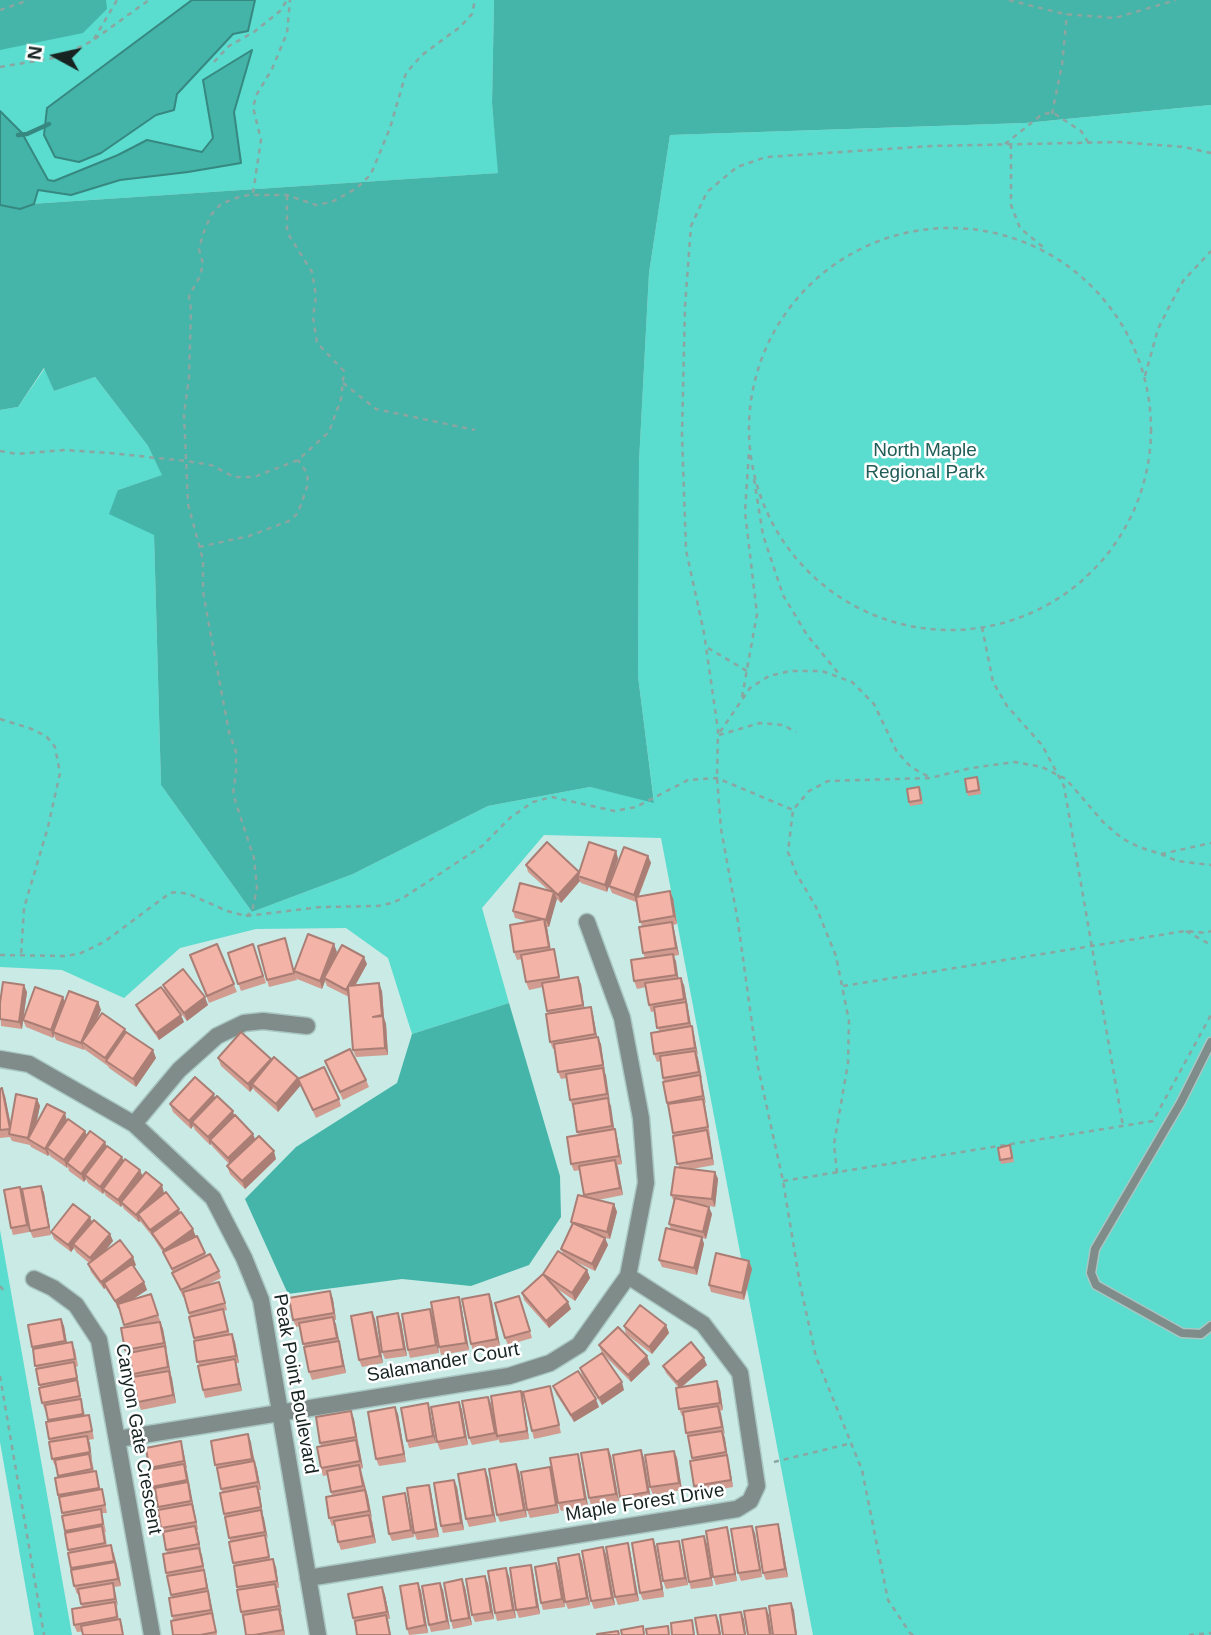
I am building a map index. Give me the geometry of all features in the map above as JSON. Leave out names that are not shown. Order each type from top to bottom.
[{"type":"street","name":"Salamander Court","points":[[118,1439],[509,1376],[550,1363],[579,1345],[628,1276],[646,1183],[641,1118],[622,1018],[587,922]]},
{"type":"street","points":[[134,1124],[179,1070],[216,1036],[244,1023],[307,1026]]},
{"type":"street","name":"Peak Point Boulevard","points":[[0,1059],[29,1064],[134,1124],[213,1198],[244,1258],[261,1300],[318,1635]]},
{"type":"street","name":"Maple Forest Drive","points":[[308,1578],[737,1509],[750,1501],[757,1486],[740,1373],[703,1324],[628,1276]]},
{"type":"street","name":"Canyon Gate Crescent","points":[[34,1279],[53,1288],[76,1305],[99,1340],[152,1635]]},
{"type":"lane","points":[[1211,1042],[1181,1102],[1095,1249],[1091,1273],[1096,1285],[1182,1333],[1201,1334],[1211,1326]]},
{"type":"path","points":[[0,10],[29,0]]},
{"type":"path","points":[[92,41],[117,0]]},
{"type":"path","points":[[0,66],[59,57],[92,41],[149,0]]},
{"type":"path","points":[[214,62],[229,46],[254,32],[280,11],[288,0]]},
{"type":"path","points":[[253,195],[261,140],[253,107],[287,33],[288,0]]},
{"type":"path","points":[[246,916],[251,912],[257,888],[254,858],[233,794],[236,752],[229,733],[210,632],[203,590],[203,560],[188,503],[184,414],[191,310],[189,296],[200,276],[202,264],[199,249],[211,215],[221,204],[253,195],[287,195],[316,205],[332,202],[357,188],[371,174],[390,128],[406,73],[422,55],[460,27],[472,14],[475,0]]},
{"type":"path","points":[[1009,0],[1066,14],[1115,18],[1176,0]]},
{"type":"path","points":[[1052,114],[1062,65],[1066,14]]},
{"type":"path","points":[[1005,144],[1040,116],[1048,113],[1081,131],[1089,143]]},
{"type":"path","points":[[913,1635],[888,1600],[862,1470],[816,1357],[800,1284],[783,1181],[758,1067],[738,922],[721,829],[717,778],[719,735],[706,648],[686,550],[682,435],[685,306],[691,226],[707,192],[737,167],[766,157],[931,146],[1089,143],[1184,147],[1211,153]]},
{"type":"path","points":[[749,448],[760,495],[783,543],[819,583],[863,612],[914,628],[967,631],[1019,619],[1067,594],[1106,558],[1134,513],[1149,462],[1151,408],[1139,356],[1116,313],[1084,277],[1020,229],[1011,205],[1011,144]]},
{"type":"path","points":[[0,451],[17,454],[90,451],[186,461],[211,465],[234,477],[254,477],[298,460],[329,432],[341,399],[344,371],[317,342],[313,317],[316,296],[312,272],[287,232],[287,195]]},
{"type":"path","points":[[742,698],[757,614],[745,512],[751,399],[763,353],[786,310],[819,275],[849,254],[904,231],[952,226],[1000,232],[1045,250]]},
{"type":"path","points":[[1144,378],[1158,329],[1169,307],[1183,281],[1211,251]]},
{"type":"path","points":[[343,383],[376,408],[475,430]]},
{"type":"path","points":[[749,448],[763,535],[783,595],[807,635],[841,677]]},
{"type":"path","points":[[199,547],[249,536],[289,521],[298,513],[308,484],[307,473],[298,460]]},
{"type":"path","points":[[982,627],[993,682],[1007,706],[1042,746],[1065,786],[1123,1126]]},
{"type":"path","points":[[706,648],[747,671]]},
{"type":"path","points":[[719,735],[750,688],[769,676],[790,671],[822,670],[852,682],[874,704],[897,752],[911,766],[930,778]]},
{"type":"path","points":[[0,719],[46,736],[55,747],[60,773],[48,827],[24,908],[21,956]]},
{"type":"path","points":[[719,735],[760,723],[783,725],[796,732]]},
{"type":"path","points":[[837,1173],[834,1144],[848,1063],[849,1021],[836,957],[821,919],[788,852],[793,810],[809,791],[828,781],[930,778],[971,768],[1015,762],[1042,767],[1066,779],[1104,824],[1123,839],[1177,861],[1211,865]]},
{"type":"path","points":[[0,956],[67,956],[80,953],[104,942],[170,893],[189,894],[226,911],[246,916],[321,907],[378,906],[392,903],[482,846],[511,817],[533,802],[552,797],[614,811],[636,807],[688,780],[717,778],[793,810]]},
{"type":"path","points":[[1161,853],[1211,843]]},
{"type":"path","points":[[1185,931],[1211,945]]},
{"type":"path","points":[[843,986],[1185,931],[1211,931]]},
{"type":"path","points":[[783,1181],[1153,1121],[1211,1015]]},
{"type":"path","points":[[0,1286],[4,1291]]},
{"type":"path","points":[[0,1376],[44,1635]]},
{"type":"path","points":[[774,1462],[852,1443]]},
{"type":"path","points":[[903,1635],[907,1629]]},
{"type":"path","points":[[1189,1635],[1211,1633]]},
{"type":"green space","points":[[0,0],[494,0],[492,103],[499,173],[0,206]]},
{"type":"green space","name":"North Maple Regional Park","points":[[1211,105],[1211,1635],[813,1635],[661,838],[544,835],[482,908],[509,1003],[412,1034],[388,958],[346,928],[256,929],[180,948],[124,998],[62,970],[0,967],[0,410],[18,407],[45,368],[54,391],[95,377],[148,446],[163,475],[118,490],[154,535],[161,785],[252,912],[353,874],[488,806],[590,787],[654,802],[638,676],[639,462],[649,273],[670,135],[1025,123]]},
{"type":"green space","points":[[0,1230],[72,1635],[34,1635],[0,1442]]},
{"type":"shaded area","points":[[0,0],[106,0],[107,9],[83,33],[0,50]]},
{"type":"shaded area","points":[[192,0],[255,0],[248,31],[233,34],[177,94],[174,110],[156,115],[101,153],[79,162],[55,157],[44,135],[47,108]]},
{"type":"shaded area","points":[[494,0],[1211,0],[1211,105],[1025,123],[670,135],[649,273],[639,462],[638,676],[654,803],[590,787],[488,806],[353,874],[252,912],[161,785],[154,535],[109,514],[118,490],[162,475],[148,446],[95,377],[54,391],[44,368],[18,407],[0,410],[0,206],[498,173],[492,103]]},
{"type":"shaded area","points":[[252,50],[234,112],[241,163],[120,180],[71,195],[38,190],[34,204],[20,209],[0,205],[0,111],[22,133],[48,180],[54,181],[147,140],[202,152],[213,138],[203,80]]},
{"type":"shaded area","points":[[509,1003],[560,1176],[561,1217],[529,1265],[471,1286],[402,1279],[288,1294],[245,1199],[296,1147],[397,1083],[412,1034]]},
{"type":"building","points":[[977,777],[979,790],[967,792],[965,779]]},
{"type":"building","points":[[919,787],[921,800],[909,802],[907,789]]},
{"type":"building","points":[[547,842],[579,872],[558,895],[526,865]]},
{"type":"building","points":[[589,842],[616,851],[605,885],[578,876]]},
{"type":"building","points":[[624,847],[648,856],[634,895],[609,886]]},
{"type":"building","points":[[520,883],[554,892],[546,920],[513,911]]},
{"type":"building","points":[[670,891],[674,916],[640,922],[636,897]]},
{"type":"building","points":[[544,919],[549,947],[514,952],[510,925]]},
{"type":"building","points":[[672,922],[676,948],[643,953],[639,927]]},
{"type":"building","points":[[308,934],[334,944],[320,981],[294,971]]},
{"type":"building","points":[[285,938],[294,973],[267,980],[258,946]]},
{"type":"building","points":[[217,944],[234,984],[207,996],[190,955]]},
{"type":"building","points":[[253,944],[263,976],[238,984],[228,953]]},
{"type":"building","points":[[342,945],[364,957],[346,990],[324,978]]},
{"type":"building","points":[[554,949],[559,977],[526,982],[521,955]]},
{"type":"building","points":[[673,954],[676,975],[634,981],[631,960]]},
{"type":"building","points":[[183,969],[205,997],[184,1013],[163,985]]},
{"type":"building","points":[[578,977],[583,1005],[547,1011],[542,983]]},
{"type":"building","points":[[681,978],[684,999],[649,1005],[645,983]]},
{"type":"building","points":[[3,982],[24,985],[19,1022],[0,1019]]},
{"type":"building","points":[[379,983],[382,1015],[373,1017],[383,1016],[385,1048],[353,1050],[348,986]]},
{"type":"building","points":[[35,987],[63,997],[51,1030],[23,1020]]},
{"type":"building","points":[[161,987],[181,1015],[156,1033],[136,1005]]},
{"type":"building","points":[[69,991],[98,1002],[81,1043],[53,1032]]},
{"type":"building","points":[[686,1002],[689,1023],[657,1028],[654,1007]]},
{"type":"building","points":[[591,1007],[595,1034],[550,1042],[546,1014]]},
{"type":"building","points":[[102,1013],[125,1029],[105,1058],[82,1042]]},
{"type":"building","points":[[692,1026],[695,1048],[654,1054],[651,1033]]},
{"type":"building","points":[[126,1032],[153,1050],[133,1079],[106,1061]]},
{"type":"building","points":[[241,1032],[271,1059],[248,1084],[218,1058]]},
{"type":"building","points":[[598,1037],[603,1065],[558,1072],[554,1044]]},
{"type":"building","points":[[350,1049],[366,1080],[340,1092],[325,1061]]},
{"type":"building","points":[[695,1051],[699,1072],[663,1078],[660,1056]]},
{"type":"building","points":[[274,1057],[298,1078],[276,1104],[252,1084]]},
{"type":"building","points":[[324,1067],[339,1099],[313,1110],[298,1079]]},
{"type":"building","points":[[603,1068],[607,1094],[570,1100],[566,1074]]},
{"type":"building","points":[[700,1075],[703,1096],[667,1103],[663,1082]]},
{"type":"building","points":[[195,1077],[214,1094],[189,1121],[170,1104]]},
{"type":"building","points":[[2,1088],[10,1129],[0,1130],[0,1089]]},
{"type":"building","points":[[16,1094],[37,1099],[28,1138],[9,1134]]},
{"type":"building","points":[[217,1096],[233,1111],[208,1137],[192,1122]]},
{"type":"building","points":[[608,1098],[612,1126],[577,1132],[573,1104]]},
{"type":"building","points":[[703,1099],[708,1127],[673,1133],[668,1104]]},
{"type":"building","points":[[47,1104],[65,1113],[45,1149],[28,1139]]},
{"type":"building","points":[[235,1115],[253,1134],[228,1158],[210,1140]]},
{"type":"building","points":[[68,1119],[85,1131],[64,1160],[47,1148]]},
{"type":"building","points":[[615,1129],[619,1156],[571,1164],[567,1137]]},
{"type":"building","points":[[707,1130],[712,1158],[677,1164],[673,1136]]},
{"type":"building","points":[[90,1131],[105,1142],[81,1174],[67,1163]]},
{"type":"building","points":[[259,1136],[274,1151],[242,1181],[227,1166]]},
{"type":"building","points":[[1010,1145],[1012,1158],[1000,1160],[998,1148]]},
{"type":"building","points":[[107,1146],[122,1157],[100,1187],[85,1175]]},
{"type":"building","points":[[125,1159],[140,1170],[118,1200],[103,1189]]},
{"type":"building","points":[[615,1160],[620,1188],[584,1195],[579,1166]]},
{"type":"building","points":[[675,1167],[715,1172],[712,1199],[671,1195]]},
{"type":"building","points":[[146,1172],[162,1185],[136,1215],[121,1202]]},
{"type":"building","points":[[41,1186],[49,1227],[30,1231],[22,1189]]},
{"type":"building","points":[[20,1187],[27,1225],[11,1228],[4,1190]]},
{"type":"building","points":[[166,1192],[179,1209],[150,1230],[138,1214]]},
{"type":"building","points":[[578,1195],[614,1204],[607,1232],[571,1222]]},
{"type":"building","points":[[675,1198],[709,1207],[703,1232],[669,1224]]},
{"type":"building","points":[[73,1204],[90,1217],[68,1245],[51,1232]]},
{"type":"building","points":[[181,1212],[193,1229],[164,1250],[152,1233]]},
{"type":"building","points":[[94,1220],[110,1234],[90,1258],[73,1244]]},
{"type":"building","points":[[573,1223],[605,1238],[592,1264],[561,1249]]},
{"type":"building","points":[[666,1228],[702,1237],[694,1268],[659,1260]]},
{"type":"building","points":[[197,1236],[205,1253],[172,1269],[163,1252]]},
{"type":"building","points":[[120,1240],[133,1257],[101,1282],[88,1264]]},
{"type":"building","points":[[558,1251],[587,1270],[572,1293],[543,1274]]},
{"type":"building","points":[[716,1253],[749,1261],[742,1293],[709,1285]]},
{"type":"building","points":[[210,1254],[219,1271],[181,1290],[172,1273]]},
{"type":"building","points":[[132,1264],[144,1282],[115,1301],[104,1283]]},
{"type":"building","points":[[543,1274],[568,1302],[546,1321],[522,1293]]},
{"type":"building","points":[[219,1282],[225,1303],[189,1313],[183,1292]]},
{"type":"building","points":[[330,1291],[334,1313],[293,1320],[289,1298]]},
{"type":"building","points":[[151,1294],[158,1315],[124,1325],[118,1304]]},
{"type":"building","points":[[489,1294],[497,1339],[471,1344],[462,1299]]},
{"type":"building","points":[[519,1296],[530,1331],[505,1338],[495,1303]]},
{"type":"building","points":[[459,1297],[466,1343],[439,1347],[431,1302]]},
{"type":"building","points":[[640,1305],[666,1325],[649,1347],[624,1326]]},
{"type":"building","points":[[223,1309],[228,1331],[194,1338],[189,1317]]},
{"type":"building","points":[[430,1309],[436,1345],[408,1350],[402,1314]]},
{"type":"building","points":[[372,1312],[380,1356],[359,1360],[351,1316]]},
{"type":"building","points":[[398,1313],[404,1349],[382,1352],[377,1317]]},
{"type":"building","points":[[333,1317],[337,1338],[303,1344],[299,1323]]},
{"type":"building","points":[[61,1319],[65,1341],[32,1347],[28,1325]]},
{"type":"building","points":[[160,1322],[164,1343],[125,1350],[121,1328]]},
{"type":"building","points":[[618,1327],[647,1356],[628,1375],[599,1345]]},
{"type":"building","points":[[232,1334],[236,1356],[197,1362],[194,1341]]},
{"type":"building","points":[[339,1341],[343,1366],[309,1372],[304,1347]]},
{"type":"building","points":[[72,1342],[75,1359],[35,1366],[33,1349]]},
{"type":"building","points":[[691,1342],[704,1358],[677,1382],[663,1366]]},
{"type":"building","points":[[165,1346],[168,1367],[133,1374],[129,1353]]},
{"type":"building","points":[[602,1353],[622,1382],[599,1398],[580,1368]]},
{"type":"building","points":[[235,1359],[239,1384],[203,1390],[198,1366]]},
{"type":"building","points":[[74,1362],[77,1378],[39,1385],[36,1369]]},
{"type":"building","points":[[169,1371],[173,1395],[138,1402],[133,1377]]},
{"type":"building","points":[[578,1371],[596,1399],[571,1415],[553,1386]]},
{"type":"building","points":[[77,1380],[80,1396],[42,1403],[39,1388]]},
{"type":"building","points":[[717,1381],[720,1403],[679,1409],[676,1388]]},
{"type":"building","points":[[550,1386],[559,1425],[532,1431],[523,1392]]},
{"type":"building","points":[[521,1391],[527,1431],[497,1436],[491,1396]]},
{"type":"building","points":[[488,1397],[495,1433],[469,1438],[462,1401]]},
{"type":"building","points":[[81,1399],[83,1414],[48,1420],[45,1405]]},
{"type":"building","points":[[459,1402],[465,1437],[437,1442],[431,1407]]},
{"type":"building","points":[[428,1403],[433,1436],[407,1441],[401,1408]]},
{"type":"building","points":[[718,1406],[722,1427],[686,1433],[683,1412]]},
{"type":"building","points":[[395,1407],[404,1454],[376,1459],[368,1412]]},
{"type":"building","points":[[351,1411],[356,1437],[320,1443],[316,1417]]},
{"type":"building","points":[[89,1415],[92,1431],[49,1439],[46,1422]]},
{"type":"building","points":[[722,1431],[726,1452],[692,1458],[688,1436]]},
{"type":"building","points":[[248,1434],[252,1459],[215,1465],[211,1441]]},
{"type":"building","points":[[87,1436],[90,1452],[52,1459],[49,1442]]},
{"type":"building","points":[[356,1440],[360,1461],[321,1468],[317,1447]]},
{"type":"building","points":[[181,1441],[184,1461],[149,1468],[146,1448]]},
{"type":"building","points":[[608,1449],[616,1494],[589,1498],[581,1453]]},
{"type":"building","points":[[641,1450],[648,1492],[620,1497],[613,1455]]},
{"type":"building","points":[[674,1451],[679,1483],[650,1487],[645,1455]]},
{"type":"building","points":[[89,1454],[92,1469],[58,1476],[55,1460]]},
{"type":"building","points":[[578,1454],[585,1499],[558,1503],[550,1458]]},
{"type":"building","points":[[727,1455],[731,1480],[694,1486],[690,1461]]},
{"type":"building","points":[[254,1461],[258,1482],[221,1489],[217,1468]]},
{"type":"building","points":[[184,1464],[187,1480],[151,1487],[148,1470]]},
{"type":"building","points":[[516,1464],[524,1510],[497,1515],[489,1469]]},
{"type":"building","points":[[359,1465],[363,1486],[331,1492],[327,1471]]},
{"type":"building","points":[[550,1467],[556,1505],[527,1510],[521,1472]]},
{"type":"building","points":[[485,1469],[493,1515],[466,1519],[458,1474]]},
{"type":"building","points":[[96,1471],[99,1488],[58,1495],[55,1478]]},
{"type":"building","points":[[454,1480],[461,1523],[441,1526],[434,1483]]},
{"type":"building","points":[[188,1482],[191,1501],[158,1507],[155,1488]]},
{"type":"building","points":[[429,1485],[436,1529],[414,1533],[407,1488]]},
{"type":"building","points":[[257,1486],[261,1507],[224,1514],[220,1493]]},
{"type":"building","points":[[102,1489],[105,1505],[62,1513],[59,1497]]},
{"type":"building","points":[[365,1490],[369,1511],[329,1518],[326,1497]]},
{"type":"building","points":[[405,1493],[411,1530],[389,1534],[383,1497]]},
{"type":"building","points":[[192,1504],[196,1522],[161,1528],[158,1510]]},
{"type":"building","points":[[101,1509],[103,1524],[65,1531],[62,1516]]},
{"type":"building","points":[[261,1510],[265,1532],[229,1538],[225,1517]]},
{"type":"building","points":[[369,1515],[373,1536],[338,1542],[334,1521]]},
{"type":"building","points":[[778,1524],[785,1569],[763,1573],[756,1527]]},
{"type":"building","points":[[102,1526],[105,1543],[68,1550],[65,1533]]},
{"type":"building","points":[[195,1526],[199,1544],[166,1550],[163,1532]]},
{"type":"building","points":[[752,1526],[760,1570],[738,1573],[731,1529]]},
{"type":"building","points":[[727,1527],[735,1574],[713,1577],[706,1531]]},
{"type":"building","points":[[265,1535],[269,1557],[233,1563],[229,1542]]},
{"type":"building","points":[[704,1536],[711,1578],[689,1582],[682,1540]]},
{"type":"building","points":[[653,1539],[662,1589],[640,1593],[632,1543]]},
{"type":"building","points":[[679,1541],[685,1578],[663,1581],[657,1544]]},
{"type":"building","points":[[628,1543],[636,1594],[615,1597],[606,1547]]},
{"type":"building","points":[[111,1545],[114,1561],[71,1568],[68,1553]]},
{"type":"building","points":[[603,1547],[612,1598],[591,1601],[582,1551]]},
{"type":"building","points":[[199,1548],[203,1566],[166,1573],[163,1554]]},
{"type":"building","points":[[579,1554],[587,1598],[565,1602],[558,1558]]},
{"type":"building","points":[[273,1559],[277,1581],[237,1587],[234,1566]]},
{"type":"building","points":[[115,1562],[118,1579],[74,1586],[71,1570]]},
{"type":"building","points":[[556,1563],[562,1599],[541,1603],[535,1567]]},
{"type":"building","points":[[531,1565],[537,1607],[516,1610],[510,1568]]},
{"type":"building","points":[[506,1568],[513,1610],[495,1613],[488,1571]]},
{"type":"building","points":[[204,1570],[207,1588],[171,1595],[167,1576]]},
{"type":"building","points":[[485,1576],[491,1612],[472,1615],[466,1579]]},
{"type":"building","points":[[462,1579],[469,1618],[451,1621],[444,1583]]},
{"type":"building","points":[[113,1583],[115,1599],[81,1604],[78,1589]]},
{"type":"building","points":[[418,1583],[425,1625],[407,1629],[400,1586]]},
{"type":"building","points":[[440,1583],[447,1621],[429,1625],[422,1586]]},
{"type":"building","points":[[275,1584],[279,1606],[241,1612],[237,1590]]},
{"type":"building","points":[[382,1587],[387,1612],[353,1618],[348,1594]]},
{"type":"building","points":[[208,1591],[211,1610],[172,1616],[169,1598]]},
{"type":"building","points":[[115,1602],[117,1617],[74,1625],[72,1609]]},
{"type":"building","points":[[791,1603],[796,1635],[773,1635],[769,1606]]},
{"type":"building","points":[[766,1608],[770,1635],[748,1635],[744,1611]]},
{"type":"building","points":[[279,1609],[283,1630],[246,1635],[243,1615]]},
{"type":"building","points":[[741,1612],[745,1635],[723,1635],[720,1615]]},
{"type":"building","points":[[212,1613],[216,1632],[173,1635],[171,1621]]},
{"type":"building","points":[[386,1615],[390,1635],[357,1635],[355,1621]]},
{"type":"building","points":[[716,1615],[720,1635],[698,1635],[695,1618]]},
{"type":"building","points":[[120,1619],[123,1635],[83,1635],[81,1626]]},
{"type":"building","points":[[692,1620],[694,1635],[672,1635],[671,1623]]},
{"type":"building","points":[[643,1626],[644,1635],[622,1635],[621,1630]]},
{"type":"building","points":[[668,1626],[669,1635],[647,1635],[646,1629]]},
{"type":"building","points":[[618,1631],[619,1635],[597,1635],[597,1634]]},
{"type":"waterway","points":[[18,135],[49,124]]}]
